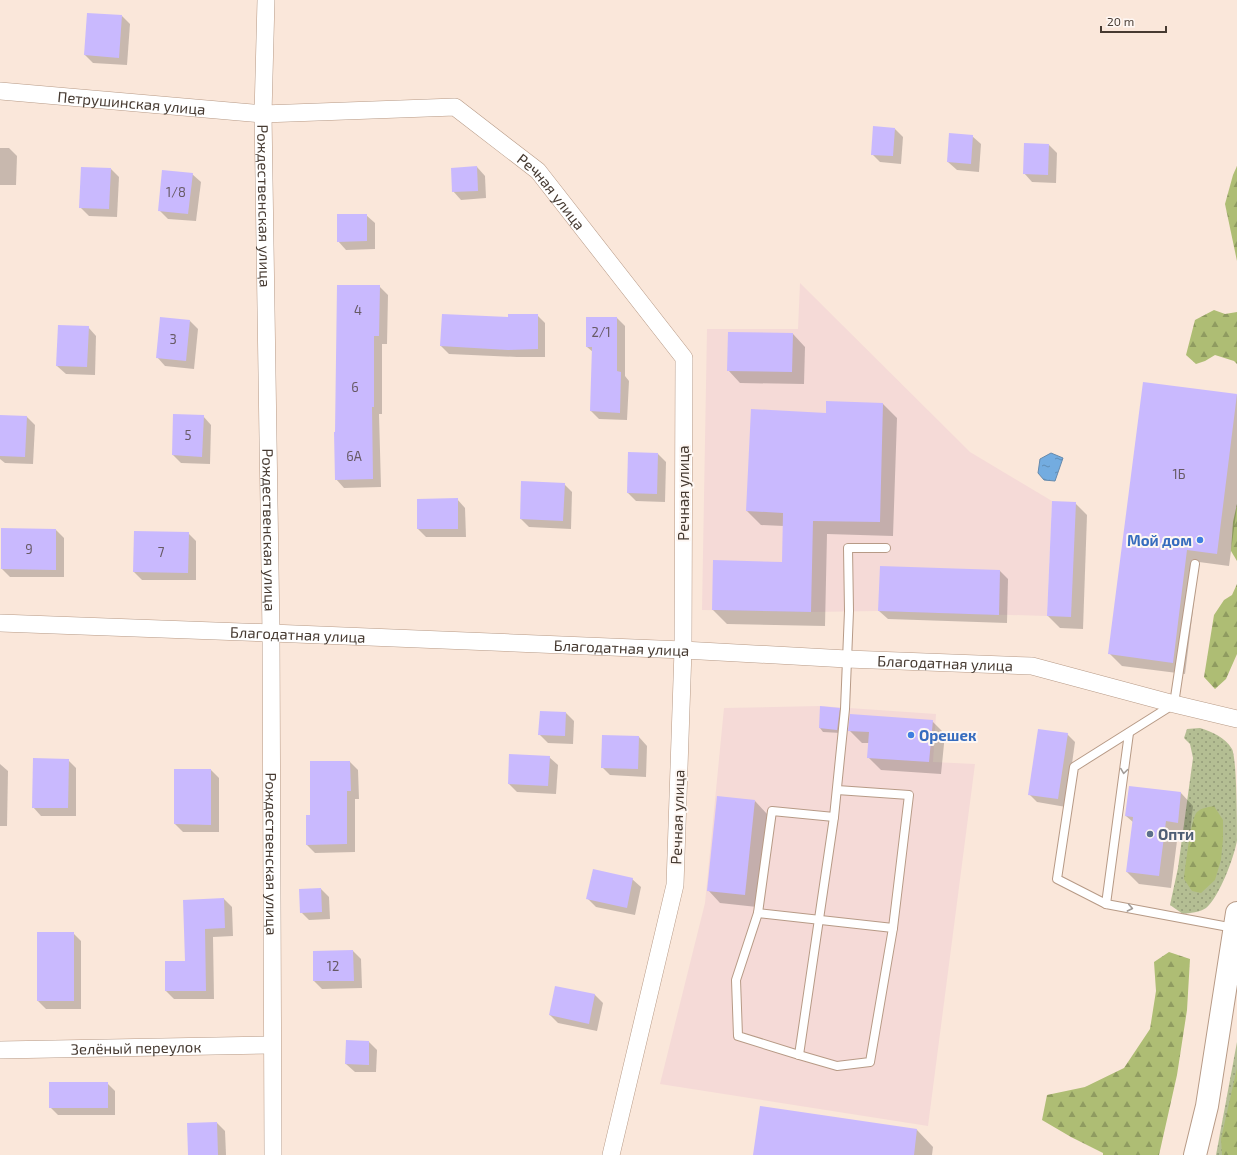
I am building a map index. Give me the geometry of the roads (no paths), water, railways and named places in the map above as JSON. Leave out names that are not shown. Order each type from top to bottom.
[{"type":"main road","points":[[1195,1155],[1207,1106],[1236,920]]},
{"type":"street","name":"Рождественская улица","points":[[266,0],[263,114],[271,633],[273,1155]]},
{"type":"street","name":"Петрушинская улица","points":[[0,92],[263,114]]},
{"type":"street","name":"Речная улица","points":[[263,114],[455,107],[538,171],[684,358],[683,650],[675,885],[611,1155]]},
{"type":"street","name":"Благодатная улица","points":[[0,623],[683,650],[847,659],[1032,666],[1174,704],[1237,719]]},
{"type":"street","name":"Зелёный переулок","points":[[0,1050],[272,1045]]},
{"type":"lane","points":[[799,1055],[834,817],[845,709],[849,611],[848,548],[886,548]]},
{"type":"lane","points":[[1195,564],[1174,704],[1074,767],[1056,879],[1106,904],[1236,920]]},
{"type":"lane","points":[[1106,904],[1129,732]]},
{"type":"lane","points":[[834,817],[772,812],[758,913],[736,980],[738,1036],[837,1066],[870,1062],[893,928],[909,796],[837,790]]},
{"type":"lane","points":[[758,913],[893,928]]},
{"type":"water","points":[[1051,453],[1063,458],[1055,481],[1044,480],[1038,473],[1040,459]]},
{"type":"place","name":"Мой дом","points":[[1200,540]]},
{"type":"place","name":"Орешек","points":[[911,735]]},
{"type":"place","name":"Опти","points":[[1150,834]]}]
